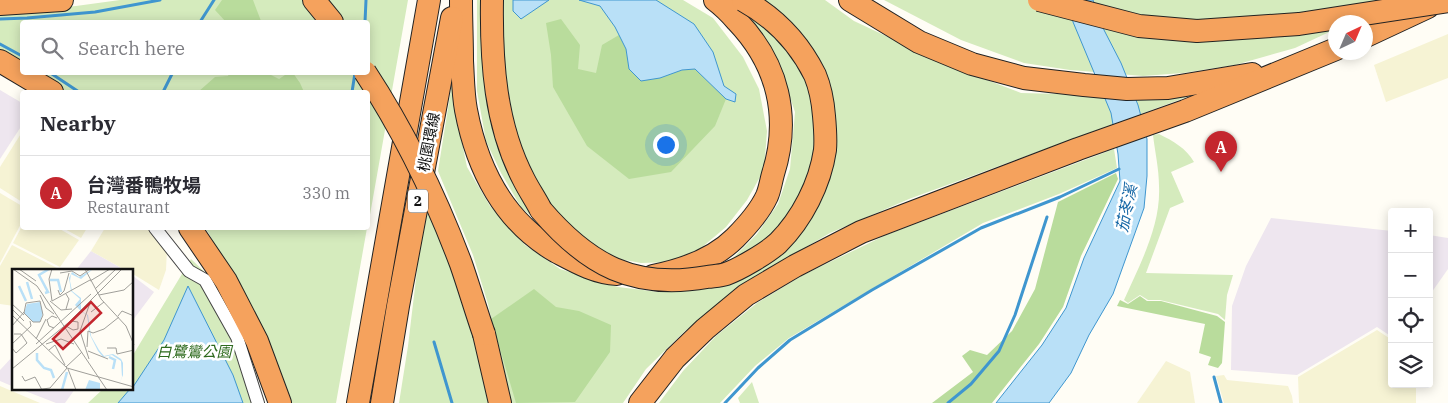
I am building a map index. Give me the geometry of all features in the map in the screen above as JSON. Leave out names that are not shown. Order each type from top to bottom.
[{"type":"highway","points":[[0,4],[62,0]]},
{"type":"highway","points":[[314,0],[330,20]]},
{"type":"highway","name":"桃園環線","points":[[358,403],[429,0]]},
{"type":"highway","name":"桃園環線","points":[[382,403],[398,306],[455,0]]},
{"type":"highway","points":[[461,0],[463,77],[466,109],[478,154],[497,196],[519,224],[545,245],[583,266],[611,274],[649,277],[678,271],[706,259],[734,239],[751,220],[767,196],[777,163],[782,132],[779,94],[767,62],[748,32],[715,0]]},
{"type":"highway","points":[[492,0],[493,67],[503,123],[523,180],[541,210],[556,228],[578,248],[599,261],[626,274],[649,280],[683,281],[725,274],[749,262],[777,244],[794,223],[811,196],[821,171],[825,149],[825,128],[823,103],[816,77],[804,55],[790,37],[773,21],[743,0]]},
{"type":"highway","points":[[850,0],[920,42],[972,64],[1024,78],[1127,89],[1168,88],[1254,73],[1309,60]]},
{"type":"highway","points":[[1039,0],[1139,26],[1197,31],[1300,24],[1448,1]]},
{"type":"highway","points":[[1373,33],[1442,0]]},
{"type":"highway","points":[[640,403],[675,358],[705,329],[746,295],[795,266],[861,232],[1078,149],[1185,111],[1328,52]]},
{"type":"highway","points":[[0,61],[20,73]]},
{"type":"highway","points":[[23,75],[49,90]]},
{"type":"highway","points":[[367,75],[408,145],[438,207],[461,265],[484,334],[500,403]]},
{"type":"highway","points":[[191,230],[226,281],[257,341],[280,403]]},
{"type":"street","points":[[157,230],[189,271],[205,280],[236,338],[258,403]]},
{"type":"shaded area","points":[[1448,34],[1448,78],[1386,102],[1374,65]]},
{"type":"shaded area","points":[[0,90],[20,102],[20,128],[0,159]]},
{"type":"shaded area","points":[[20,135],[20,201],[0,188],[0,167]]},
{"type":"shaded area","points":[[0,193],[20,205],[20,226],[0,263]]},
{"type":"shaded area","points":[[1271,218],[1388,231],[1388,334],[1377,327],[1297,375],[1231,370],[1232,306],[1246,266]]},
{"type":"shaded area","points":[[20,230],[62,230],[79,240],[60,267],[13,243]]},
{"type":"shaded area","points":[[67,230],[86,230],[81,238]]},
{"type":"shaded area","points":[[104,230],[151,230],[167,249],[166,270],[159,290],[134,275],[134,269],[123,269],[91,251]]},
{"type":"shaded area","points":[[1433,236],[1448,238],[1448,269],[1433,290]]},
{"type":"shaded area","points":[[12,245],[59,269],[12,269],[12,306],[0,304],[0,266]]},
{"type":"shaded area","points":[[91,251],[123,269],[77,269]]},
{"type":"shaded area","points":[[134,277],[154,292],[134,319]]},
{"type":"shaded area","points":[[1377,330],[1388,337],[1388,388],[1416,388],[1416,403],[1299,403],[1298,377]]},
{"type":"shaded area","points":[[12,357],[12,386],[0,381],[0,370]]},
{"type":"shaded area","points":[[1166,361],[1190,372],[1195,403],[1137,403]]},
{"type":"shaded area","points":[[1224,375],[1227,380],[1288,386],[1293,403],[1224,403],[1216,376]]},
{"type":"shaded area","points":[[0,386],[40,403],[0,403]]},
{"type":"shaded area","points":[[23,390],[74,390],[65,403],[56,403]]},
{"type":"green space","points":[[120,0],[408,0],[370,215],[370,90],[62,90],[36,75],[370,75],[370,20],[20,20],[20,65],[0,54],[0,11],[76,6]]},
{"type":"green space","points":[[222,0],[253,0],[261,20],[224,20],[215,10]]},
{"type":"green space","points":[[477,0],[683,0],[713,18],[743,57],[759,89],[767,131],[764,170],[747,200],[726,227],[701,248],[671,262],[641,263],[614,258],[560,242],[521,207],[501,173],[486,141],[477,91]]},
{"type":"green space","points":[[727,0],[825,0],[854,21],[950,66],[1021,93],[1187,97],[909,199],[830,233],[743,284],[685,331],[646,369],[623,403],[510,403],[488,304],[473,255],[438,171],[452,83],[467,167],[490,206],[525,245],[560,269],[618,287],[659,292],[720,267],[735,256],[757,234],[778,204],[790,169],[795,112],[780,68]]},
{"type":"green space","points":[[884,0],[1398,0],[1366,15],[1328,15],[1328,33],[1295,48],[1235,65],[1183,73],[1143,76],[1070,70],[1024,63],[961,40]]},
{"type":"green space","points":[[561,19],[580,45],[578,69],[596,73],[602,45],[619,35],[626,49],[629,69],[660,78],[682,70],[695,69],[726,99],[715,126],[671,172],[629,179],[587,146],[553,87],[546,23]]},
{"type":"green space","points":[[271,75],[279,79],[285,75],[294,75],[303,90],[200,90],[215,77]]},
{"type":"green space","points":[[1159,134],[1183,149],[1194,162],[1171,172],[1184,202],[1170,208],[1146,273],[1233,275],[1227,295],[1225,320],[1218,314],[1160,300],[1148,300],[1140,295],[1128,303],[1124,300],[1143,259],[1157,216],[1159,180],[1153,135]]},
{"type":"green space","points":[[1114,149],[1117,168],[1059,194],[983,223],[789,338],[755,366],[720,403],[659,403],[683,371],[716,336],[757,303],[803,275],[886,235]]},
{"type":"green space","points":[[1116,173],[1118,179],[1081,256],[1063,307],[1039,344],[992,403],[932,403],[973,372],[962,356],[970,350],[987,355],[1012,331],[1035,289],[1058,202]]},
{"type":"green space","points":[[425,203],[464,297],[493,403],[399,403],[408,346]]},
{"type":"green space","points":[[206,230],[367,230],[336,403],[289,403],[260,328]]},
{"type":"green space","name":"白鷺鸞公園","points":[[191,259],[213,280],[242,333],[264,403],[88,403],[102,390],[134,390],[134,353]]},
{"type":"green space","points":[[534,289],[556,307],[579,311],[611,325],[610,352],[575,402],[516,403],[491,319]]},
{"type":"green space","points":[[1140,296],[1147,301],[1161,301],[1217,316],[1225,322],[1222,363],[1218,368],[1208,365],[1211,357],[1199,353],[1205,324],[1117,306],[1120,300],[1128,304]]},
{"type":"green space","points":[[752,382],[759,403],[740,403],[738,398]]},
{"type":"water","points":[[513,0],[549,0],[521,19],[513,11]]},
{"type":"water","points":[[579,0],[656,0],[694,24],[713,52],[724,86],[736,94],[735,102],[726,99],[695,69],[682,70],[660,78],[641,81],[629,69],[626,49],[615,27],[600,6]]},
{"type":"water","name":"茄苳溪","points":[[1068,0],[1093,0],[1104,30],[1121,63],[1138,105],[1147,139],[1147,176],[1144,208],[1113,294],[1089,335],[1071,373],[1049,403],[996,403],[1042,345],[1066,308],[1084,258],[1120,181],[1118,154],[1111,113],[1073,22]]},
{"type":"water","points":[[188,286],[233,375],[243,403],[118,403],[129,390],[134,390],[134,386],[164,340]]},
{"type":"waterway","points":[[0,19],[95,12],[160,0]]},
{"type":"waterway","points":[[201,20],[214,0]]},
{"type":"waterway","points":[[365,20],[366,0]]},
{"type":"waterway","points":[[0,44],[20,55]]},
{"type":"waterway","points":[[54,75],[76,90]]},
{"type":"waterway","points":[[164,90],[172,75]]},
{"type":"waterway","points":[[352,90],[355,75]]},
{"type":"waterway","points":[[725,403],[758,368],[790,340],[872,290],[981,228],[1060,197],[1119,169]]},
{"type":"waterway","points":[[948,403],[971,384],[999,351],[1015,315],[1047,217]]},
{"type":"waterway","points":[[434,342],[452,403]]},
{"type":"waterway","points":[[1214,377],[1221,403]]},
{"type":"place","name":"台灣番鴨牧場","points":[[1221,172]]}]
